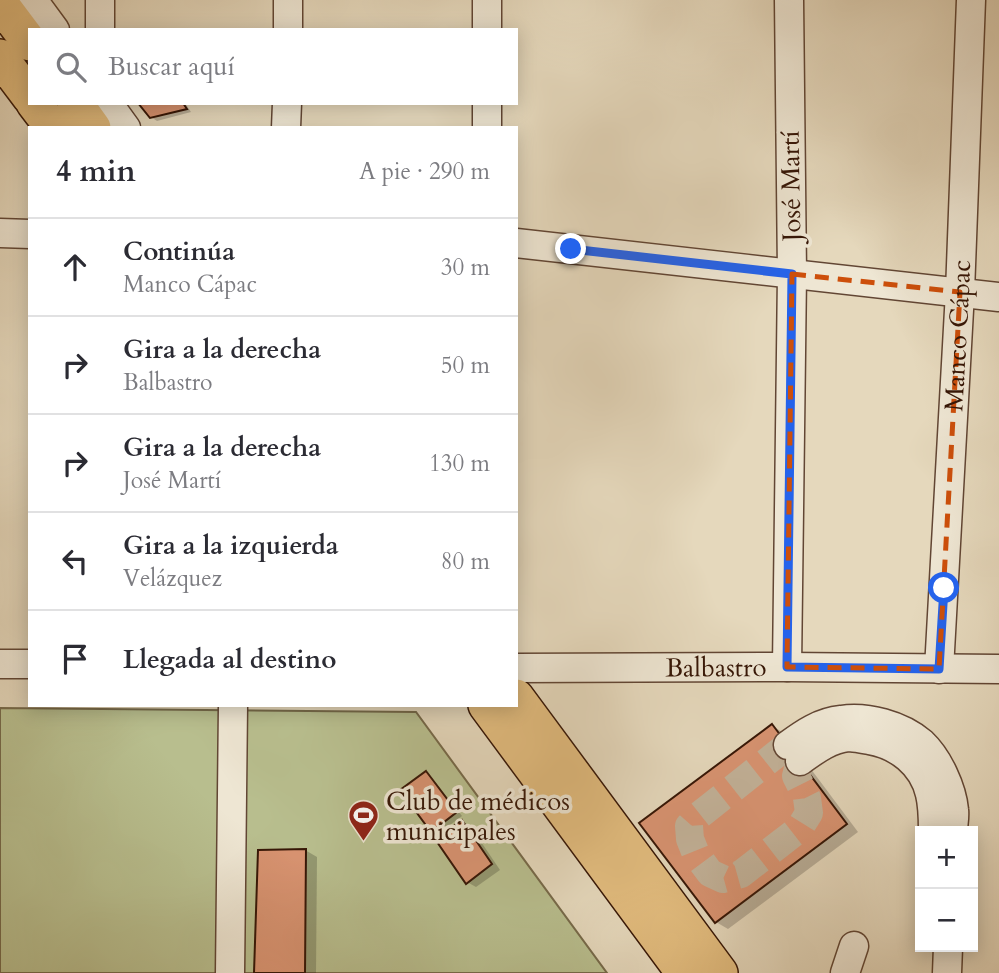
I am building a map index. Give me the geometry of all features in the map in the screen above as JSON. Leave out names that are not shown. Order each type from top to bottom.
[{"type":"main road","points":[[0,3],[28,40]]},
{"type":"main road","points":[[0,57],[28,94]]},
{"type":"main road","points":[[45,105],[82,112]]},
{"type":"main road","points":[[518,700],[720,973]]},
{"type":"main road","points":[[487,707],[684,973]]},
{"type":"street","points":[[33,0],[54,28]]},
{"type":"street","points":[[100,0],[100,28]]},
{"type":"street","points":[[288,0],[288,28]]},
{"type":"street","points":[[487,0],[487,28]]},
{"type":"street","name":"José Martí","points":[[787,667],[792,274],[789,0]]},
{"type":"street","name":"Manco Cápac","points":[[939,669],[960,292],[971,0]]},
{"type":"street","points":[[286,126],[287,105]]},
{"type":"street","points":[[487,105],[487,126]]},
{"type":"street","points":[[82,112],[121,126]]},
{"type":"street","points":[[0,233],[28,234]]},
{"type":"street","points":[[518,243],[999,297]]},
{"type":"street","points":[[0,664],[28,664]]},
{"type":"street","name":"Balbastro","points":[[518,668],[787,667],[999,670]]},
{"type":"street","points":[[230,973],[233,707]]},
{"type":"street","points":[[794,753],[848,737],[884,743],[929,767],[947,781],[954,808],[953,826]]},
{"type":"street","points":[[929,767],[933,826]]},
{"type":"street","points":[[845,973],[854,946]]},
{"type":"street","points":[[932,952],[932,973]]},
{"type":"street","points":[[947,973],[948,952]]},
{"type":"highlighted area","points":[[792,274],[960,292],[939,669],[787,667]]},
{"type":"green space","points":[[0,708],[416,712],[607,973],[0,973]]},
{"type":"building","points":[[140,105],[184,105],[187,109],[150,118]]},
{"type":"building","points":[[772,724],[847,824],[715,923],[639,823]]},
{"type":"building","points":[[426,771],[457,812],[431,832],[400,790]]},
{"type":"building","points":[[462,820],[492,864],[466,884],[435,839]]},
{"type":"building","points":[[306,849],[305,973],[254,973],[258,850]]},
{"type":"tunnel","points":[[788,745],[689,826],[690,839],[696,854],[710,873],[723,879],[741,874],[799,829],[809,813],[807,798],[796,776],[800,761]]},
{"type":"place","name":"Club de médicos municipales","points":[[363,843]]},
{"type":"route","points":[[571,249],[792,274],[787,667],[939,669],[944,588]]}]
